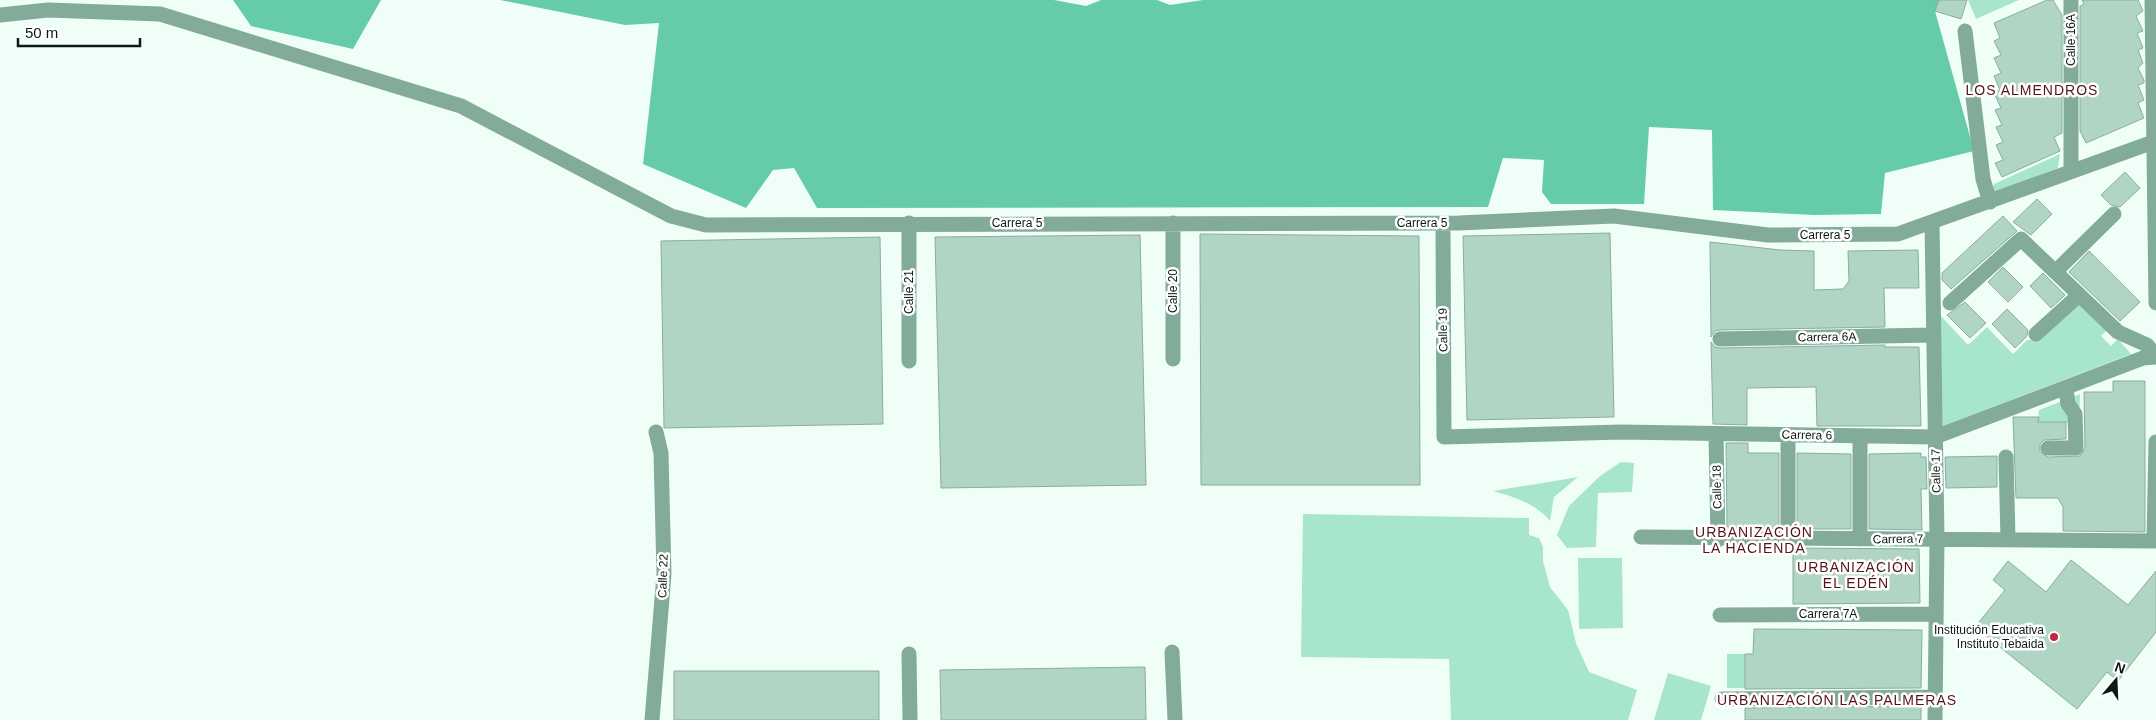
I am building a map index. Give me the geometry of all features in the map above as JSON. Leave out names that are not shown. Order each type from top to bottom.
[{"type":"street","name":"Calle 16A","points":[[2070,0],[2071,171]]},
{"type":"street","points":[[2152,0],[2156,303]]},
{"type":"street","name":"Carrera 5","points":[[0,15],[48,10],[160,14],[461,106],[670,216],[706,225],[1443,223],[1614,216],[1768,235],[1898,234],[2154,142]]},
{"type":"street","points":[[1965,31],[1983,179],[1990,202]]},
{"type":"street","points":[[2055,272],[2114,214]]},
{"type":"street","name":"Calle 21","points":[[909,223],[909,361]]},
{"type":"street","name":"Calle 20","points":[[1172,223],[1173,359]]},
{"type":"street","name":"Calle 19","points":[[1443,223],[1444,437]]},
{"type":"street","name":"Calle 17","points":[[1932,223],[1937,538],[1935,720]]},
{"type":"street","points":[[1950,303],[2021,239],[2118,332],[2147,345],[2156,357]]},
{"type":"street","points":[[2036,334],[2079,294]]},
{"type":"street","name":"Carrera 6A","points":[[1720,339],[1934,335]]},
{"type":"street","name":"Carrera 6","points":[[1444,437],[1621,432],[1935,437],[2142,358],[2156,357]]},
{"type":"street","points":[[2048,448],[2076,448],[2075,414],[2068,404],[2066,388]]},
{"type":"street","name":"Calle 22","points":[[652,720],[664,574],[661,454],[656,432]]},
{"type":"street","name":"Calle 18","points":[[1716,434],[1718,540]]},
{"type":"street","points":[[1788,435],[1788,540]]},
{"type":"street","points":[[1860,436],[1860,539]]},
{"type":"street","name":"Carrera 7","points":[[1641,537],[1718,540],[1937,538],[2154,541],[2156,442]]},
{"type":"street","points":[[2006,457],[2008,539]]},
{"type":"street","name":"Carrera 7A","points":[[1720,615],[1936,614]]},
{"type":"street","points":[[1172,652],[1175,720]]},
{"type":"street","points":[[909,654],[910,720]]},
{"type":"street","points":[[1722,699],[1935,697]]},
{"type":"green space","points":[[233,0],[381,0],[353,49],[251,26]]},
{"type":"green space","points":[[500,0],[1054,0],[1086,6],[1101,0],[1157,0],[1170,5],[1203,0],[1939,0],[1935,11],[1974,151],[1885,173],[1881,214],[1815,215],[1713,210],[1712,130],[1649,127],[1644,204],[1551,204],[1542,192],[1544,160],[1503,158],[1488,207],[817,208],[794,168],[773,170],[746,208],[643,164],[659,23],[625,25]]},
{"type":"green space","points":[[1968,0],[2019,0],[1976,19]]},
{"type":"green space","points":[[2060,154],[2058,168],[1997,192],[1992,192],[1994,184]]},
{"type":"green space","points":[[2081,303],[2108,329],[2101,336],[2111,346],[2118,339],[2131,354],[1943,426],[1940,315],[1968,345],[1987,327],[2013,354],[2027,340],[2036,340]]},
{"type":"green space","points":[[2080,394],[2079,423],[2038,422],[2039,410]]},
{"type":"green space","points":[[1621,462],[1634,463],[1632,492],[1598,493],[1596,547],[1567,548],[1557,535],[1569,506],[1600,476]]},
{"type":"green space","points":[[1578,477],[1554,497],[1550,521],[1532,506],[1516,498],[1493,491]]},
{"type":"green space","points":[[1303,514],[1529,518],[1529,535],[1539,538],[1543,547],[1543,561],[1550,587],[1568,610],[1576,643],[1589,672],[1637,690],[1628,720],[1451,720],[1449,659],[1301,657]]},
{"type":"green space","points":[[1578,558],[1622,558],[1623,628],[1579,629]]},
{"type":"green space","points":[[1727,654],[1745,654],[1745,688],[1727,688]]},
{"type":"green space","points":[[1668,673],[1711,686],[1701,720],[1654,720]]},
{"type":"building","points":[[1939,0],[1967,0],[1961,19],[1935,11]]},
{"type":"building","points":[[2047,0],[2053,0],[2062,15],[2062,133],[2054,137],[2060,151],[2002,177],[1995,163],[2003,160],[1996,145],[2003,142],[1996,127],[2002,125],[1995,110],[2001,108],[1994,93],[2000,90],[1994,76],[2001,73],[1994,58],[2001,55],[1994,41],[2000,38],[1994,23]]},
{"type":"building","points":[[2082,0],[2138,0],[2143,11],[2136,16],[2143,31],[2137,33],[2143,48],[2138,50],[2143,63],[2138,68],[2144,80],[2144,83],[2138,85],[2144,100],[2138,103],[2144,118],[2086,143],[2080,131],[2080,6],[2084,4]]},
{"type":"building","points":[[2125,172],[2140,188],[2120,207],[2111,205],[2101,195]]},
{"type":"building","points":[[2037,199],[2052,214],[2031,235],[2013,222]]},
{"type":"building","points":[[2003,216],[2017,231],[1951,289],[1942,280],[1942,273]]},
{"type":"building","points":[[1610,233],[1614,417],[1467,420],[1463,236]]},
{"type":"building","points":[[1200,234],[1419,236],[1420,485],[1201,485]]},
{"type":"building","points":[[1140,235],[1146,485],[941,488],[935,237]]},
{"type":"building","points":[[880,237],[883,424],[664,428],[661,241]]},
{"type":"building","points":[[1710,242],[1780,250],[1814,251],[1814,290],[1843,289],[1849,281],[1848,251],[1918,250],[1919,288],[1884,288],[1885,327],[1720,330],[1715,331],[1711,337]]},
{"type":"building","points":[[2089,251],[2140,302],[2120,321],[2069,272]]},
{"type":"building","points":[[2003,267],[2023,287],[2008,302],[1988,282]]},
{"type":"building","points":[[2043,273],[2065,295],[2051,308],[2030,286]]},
{"type":"building","points":[[1965,302],[1986,323],[1970,338],[1947,315]]},
{"type":"building","points":[[2007,309],[2028,330],[2027,336],[2015,348],[1992,324]]},
{"type":"building","points":[[1711,342],[1715,347],[1720,348],[1885,345],[1885,347],[1919,347],[1921,426],[1817,426],[1816,387],[1747,388],[1747,425],[1713,424]]},
{"type":"building","points":[[2113,381],[2145,381],[2145,532],[2063,531],[2063,507],[2058,498],[2016,498],[2013,417],[2039,417],[2038,422],[2066,422],[2066,439],[2044,440],[2040,444],[2040,452],[2048,457],[2080,456],[2085,448],[2084,392],[2113,392]]},
{"type":"building","points":[[1726,443],[1748,443],[1748,453],[1779,453],[1779,529],[1727,528]]},
{"type":"building","points":[[1797,453],[1851,454],[1851,529],[1797,529]]},
{"type":"building","points":[[1921,453],[1921,457],[1926,457],[1927,489],[1921,489],[1922,530],[1869,529],[1869,454]]},
{"type":"building","points":[[1997,456],[1997,487],[1946,488],[1945,457]]},
{"type":"building","points":[[1793,548],[1919,549],[1920,603],[1793,604]]},
{"type":"building","points":[[2071,560],[2128,605],[2156,571],[2156,632],[2118,681],[2107,672],[2077,709],[1975,627],[2005,590],[1993,580],[2008,561],[2046,592]]},
{"type":"building","points":[[1754,629],[1922,630],[1921,688],[1745,689],[1745,654],[1753,654]]},
{"type":"building","points":[[1145,667],[1146,720],[941,720],[940,670]]},
{"type":"building","points":[[674,671],[879,671],[879,720],[674,720]]},
{"type":"building","points":[[1921,706],[1921,720],[1745,720],[1745,708]]},
{"type":"place","name":"Institución Educativa Instituto Tebaida","points":[[2054,637]]},
{"type":"district","name":"LOS ALMENDROS","points":[[2032,90]]},
{"type":"district","name":"URBANIZACIÓN LA HACIENDA","points":[[1754,540]]},
{"type":"district","name":"URBANIZACIÓN EL EDÉN","points":[[1856,576]]},
{"type":"district","name":"URBANIZACIÓN LAS PALMERAS","points":[[1837,700]]}]
